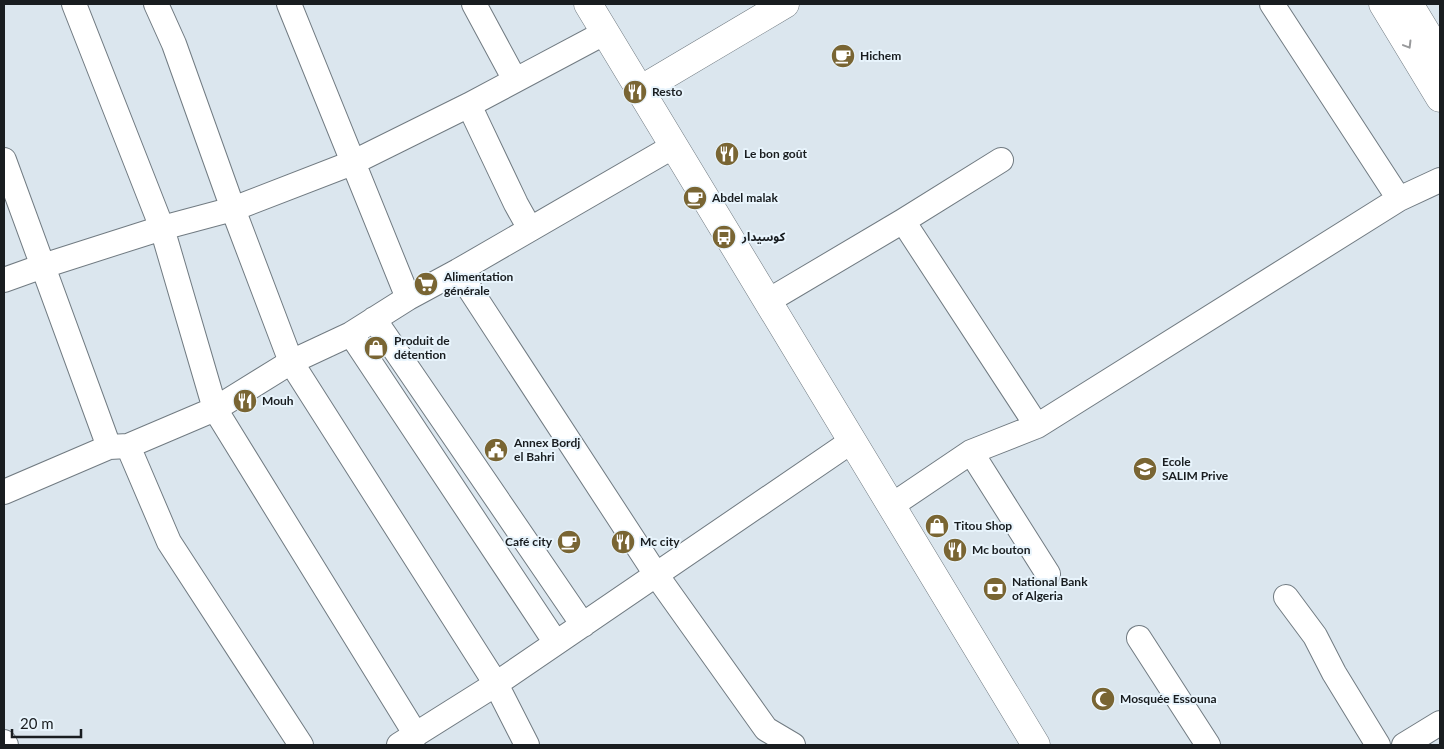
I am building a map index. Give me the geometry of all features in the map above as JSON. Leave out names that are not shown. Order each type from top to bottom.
[{"type":"main road","points":[[588,4],[1036,745]]},
{"type":"main road","points":[[640,90],[785,4]]},
{"type":"main road","points":[[1383,4],[1440,98]]},
{"type":"main road","points":[[1409,4],[1433,26],[1440,55]]},
{"type":"street","points":[[74,4],[162,228],[215,409],[408,740],[583,626],[852,441]]},
{"type":"street","points":[[156,4],[174,44],[233,209],[291,362],[496,684],[527,745]]},
{"type":"street","points":[[289,4],[408,298]]},
{"type":"street","points":[[474,4],[515,80]]},
{"type":"street","points":[[1272,4],[1399,200]]},
{"type":"street","points":[[4,280],[162,228],[233,209],[352,163],[469,105],[606,32]]},
{"type":"street","points":[[469,105],[530,229]]},
{"type":"street","points":[[4,492],[215,409],[291,362],[351,334],[408,298],[674,146]]},
{"type":"street","points":[[4,160],[43,266],[119,446],[169,542],[301,745]]},
{"type":"street","points":[[768,302],[1000,160]]},
{"type":"street","points":[[891,506],[971,452],[1037,426],[1399,200],[1440,180]]},
{"type":"street","points":[[903,221],[1037,426]]},
{"type":"street","points":[[458,271],[657,576],[766,729],[793,745]]},
{"type":"street","points":[[374,319],[583,626]]},
{"type":"street","points":[[351,334],[556,643]]},
{"type":"street","points":[[971,452],[1048,574]]},
{"type":"street","points":[[1286,597],[1314,636],[1378,745]]},
{"type":"street","points":[[1139,638],[1208,745]]},
{"type":"street","points":[[1404,745],[1440,723]]},
{"type":"place","name":"Hichem","points":[[843,56]]},
{"type":"place","name":"Resto","points":[[635,92]]},
{"type":"place","name":"Le bon goût","points":[[727,154]]},
{"type":"place","name":"Abdel malak","points":[[695,198]]},
{"type":"place","name":"كوسيدار","points":[[724,237]]},
{"type":"place","name":"Alimentation générale","points":[[426,284]]},
{"type":"place","name":"Produit de détention","points":[[376,348]]},
{"type":"place","name":"Mouh","points":[[245,401]]},
{"type":"place","name":"Annex Bordj el Bahri","points":[[496,450]]},
{"type":"place","name":"Ecole SALIM Prive","points":[[1145,469]]},
{"type":"place","name":"Titou Shop","points":[[937,526]]},
{"type":"place","name":"Café city","points":[[569,542]]},
{"type":"place","name":"Mc city","points":[[623,542]]},
{"type":"place","name":"Mc bouton","points":[[955,550]]},
{"type":"place","name":"National Bank of Algeria","points":[[995,589]]},
{"type":"place","name":"Mosquée Essouna","points":[[1103,699]]}]
